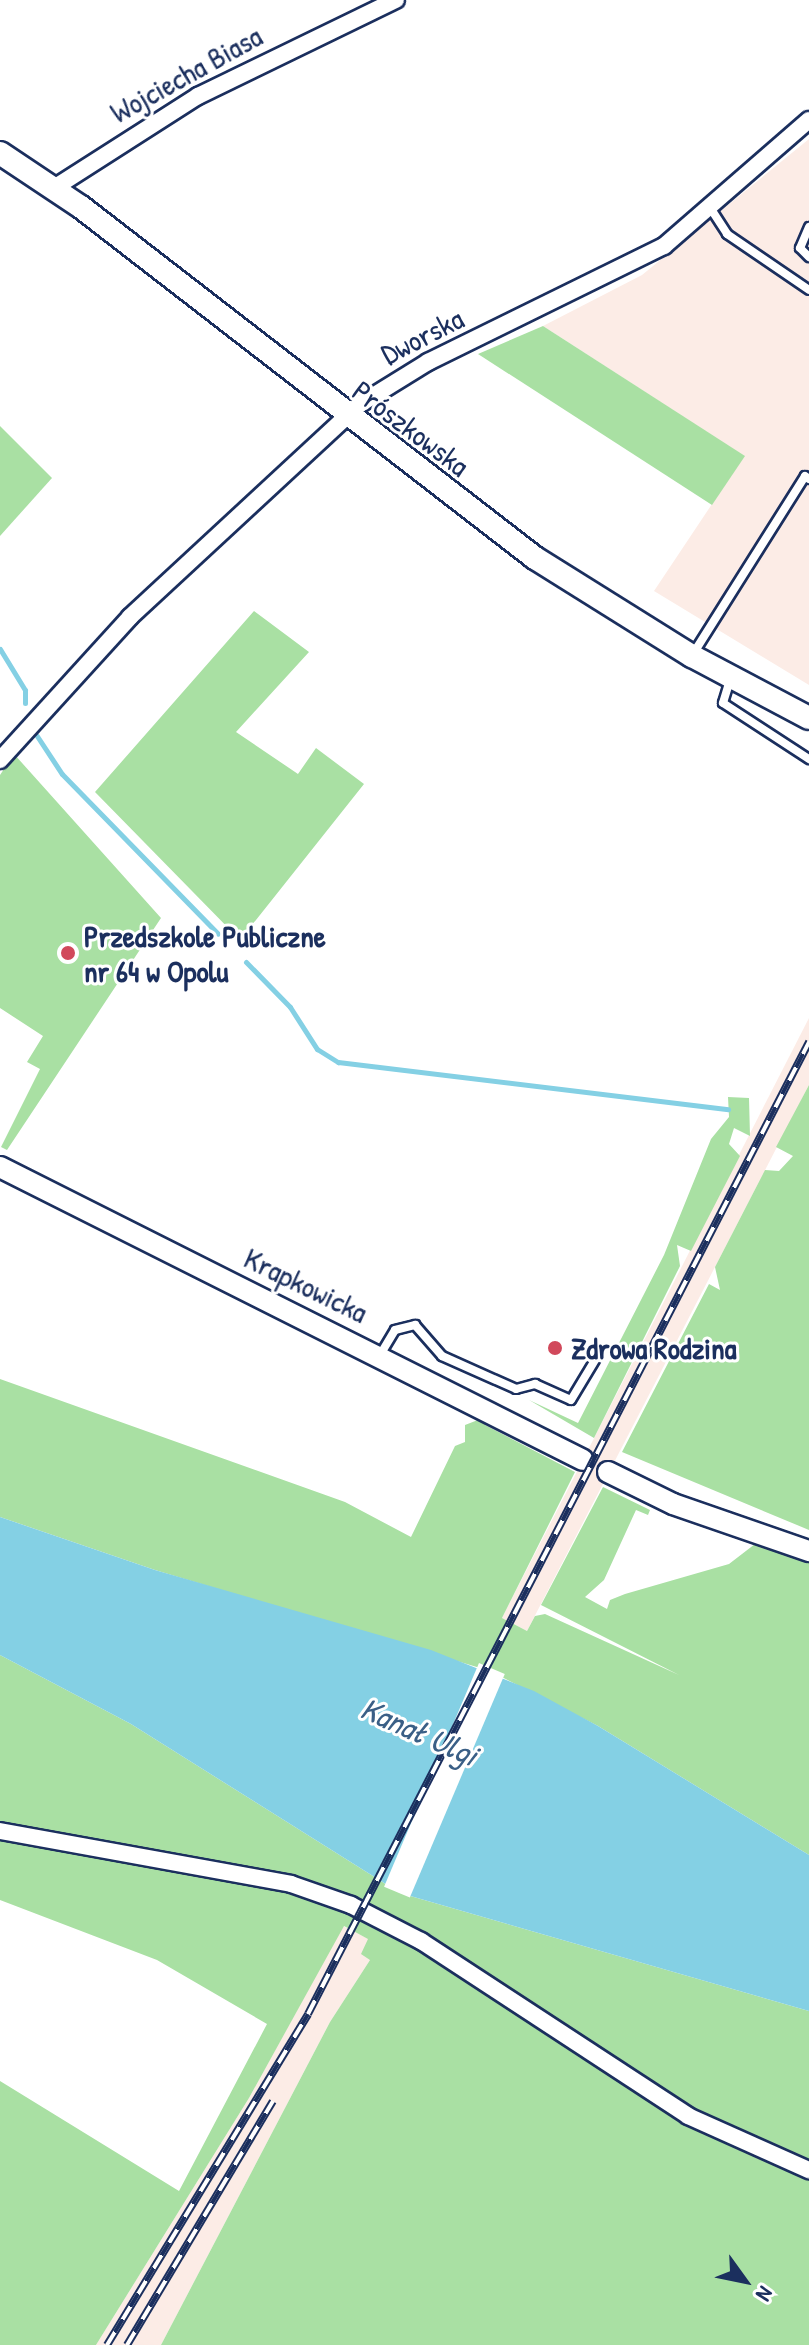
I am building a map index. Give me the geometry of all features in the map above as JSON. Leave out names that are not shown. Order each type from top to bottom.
[{"type":"main road","name":"Prószkowska","points":[[0,153],[54,188],[345,416],[535,558],[692,656],[809,718]]},
{"type":"street","name":"Wojciecha Biasa","points":[[54,188],[105,152],[239,74],[396,0]]},
{"type":"street","name":"Dworska","points":[[0,760],[130,617],[345,416],[390,382],[664,246],[711,209],[809,120]]},
{"type":"street","name":"Krapkowicka","points":[[0,1167],[380,1355],[583,1460]]},
{"type":"street","points":[[608,1472],[673,1504],[809,1551]]},
{"type":"street","points":[[0,1831],[291,1884],[351,1905],[421,1941],[688,2116],[809,2170]]},
{"type":"lane","points":[[711,209],[727,234],[809,290]]},
{"type":"lane","points":[[809,227],[800,248],[809,257]]},
{"type":"lane","points":[[692,656],[805,476],[809,479]]},
{"type":"lane","points":[[731,677],[723,703],[809,759]]},
{"type":"lane","points":[[380,1355],[395,1330],[415,1325],[442,1356],[516,1389],[535,1384],[571,1400],[595,1360]]},
{"type":"shaded area","points":[[809,139],[809,685],[654,591],[744,456],[543,326],[642,275]]},
{"type":"shaded area","points":[[809,1018],[809,1085],[527,1631],[502,1618]]},
{"type":"shaded area","points":[[343,1926],[369,1939],[370,1960],[330,2022],[161,2345],[96,2345],[249,2098]]},
{"type":"green space","points":[[543,326],[745,456],[712,505],[478,354]]},
{"type":"green space","points":[[0,426],[52,478],[0,536]]},
{"type":"green space","points":[[254,611],[309,652],[236,732],[298,774],[316,748],[364,784],[240,940],[95,792]]},
{"type":"green space","name":"Przedszkole Publiczne nr 64 w Opolu","points":[[14,754],[161,918],[7,1150],[1,1147],[40,1069],[27,1062],[43,1036],[0,1008],[0,775]]},
{"type":"green space","points":[[809,1085],[809,1530],[622,1452],[709,1284],[720,1290],[715,1267],[765,1170],[779,1171],[793,1156],[776,1147]]},
{"type":"green space","points":[[728,1097],[749,1098],[750,1136],[734,1128],[729,1144],[740,1156],[691,1251],[677,1245],[680,1266],[594,1438],[529,1400],[578,1423],[664,1255],[711,1139],[729,1117]]},
{"type":"green space","points":[[0,1379],[345,1502],[411,1537],[455,1446],[465,1442],[465,1425],[483,1418],[485,1425],[575,1472],[502,1618],[527,1631],[535,1616],[545,1614],[679,1675],[541,1605],[603,1487],[650,1510],[648,1515],[636,1510],[604,1580],[585,1597],[607,1609],[610,1600],[625,1594],[729,1564],[755,1544],[809,1560],[809,1855],[598,1726],[490,1671],[155,1570],[0,1517]]},
{"type":"green space","points":[[0,1655],[131,1724],[400,1893],[809,2011],[809,2345],[161,2345],[330,2022],[370,1960],[361,1954],[368,1939],[344,1926],[249,2098],[96,2345],[0,2345],[0,2081],[179,2191],[267,2024],[157,1960],[0,1900]]},
{"type":"water","name":"Kanał Ulgi","points":[[0,1517],[155,1570],[431,1650],[534,1691],[598,1726],[809,1855],[809,2011],[400,1893],[131,1724],[0,1655]]},
{"type":"pier","points":[[479,1663],[505,1674],[410,1898],[384,1887]]},
{"type":"waterway","points":[[0,649],[25,690],[25,703]]},
{"type":"waterway","points":[[37,736],[62,774],[218,934]]},
{"type":"waterway","points":[[246,962],[290,1007],[317,1049],[338,1062],[728,1109]]},
{"type":"railway","points":[[107,2345],[308,2014],[809,1042]]},
{"type":"railway","points":[[127,2345],[273,2101]]},
{"type":"place","name":"Przedszkole Publiczne nr 64 w Opolu","points":[[68,953]]},
{"type":"place","name":"Zdrowa Rodzina","points":[[555,1348]]}]
